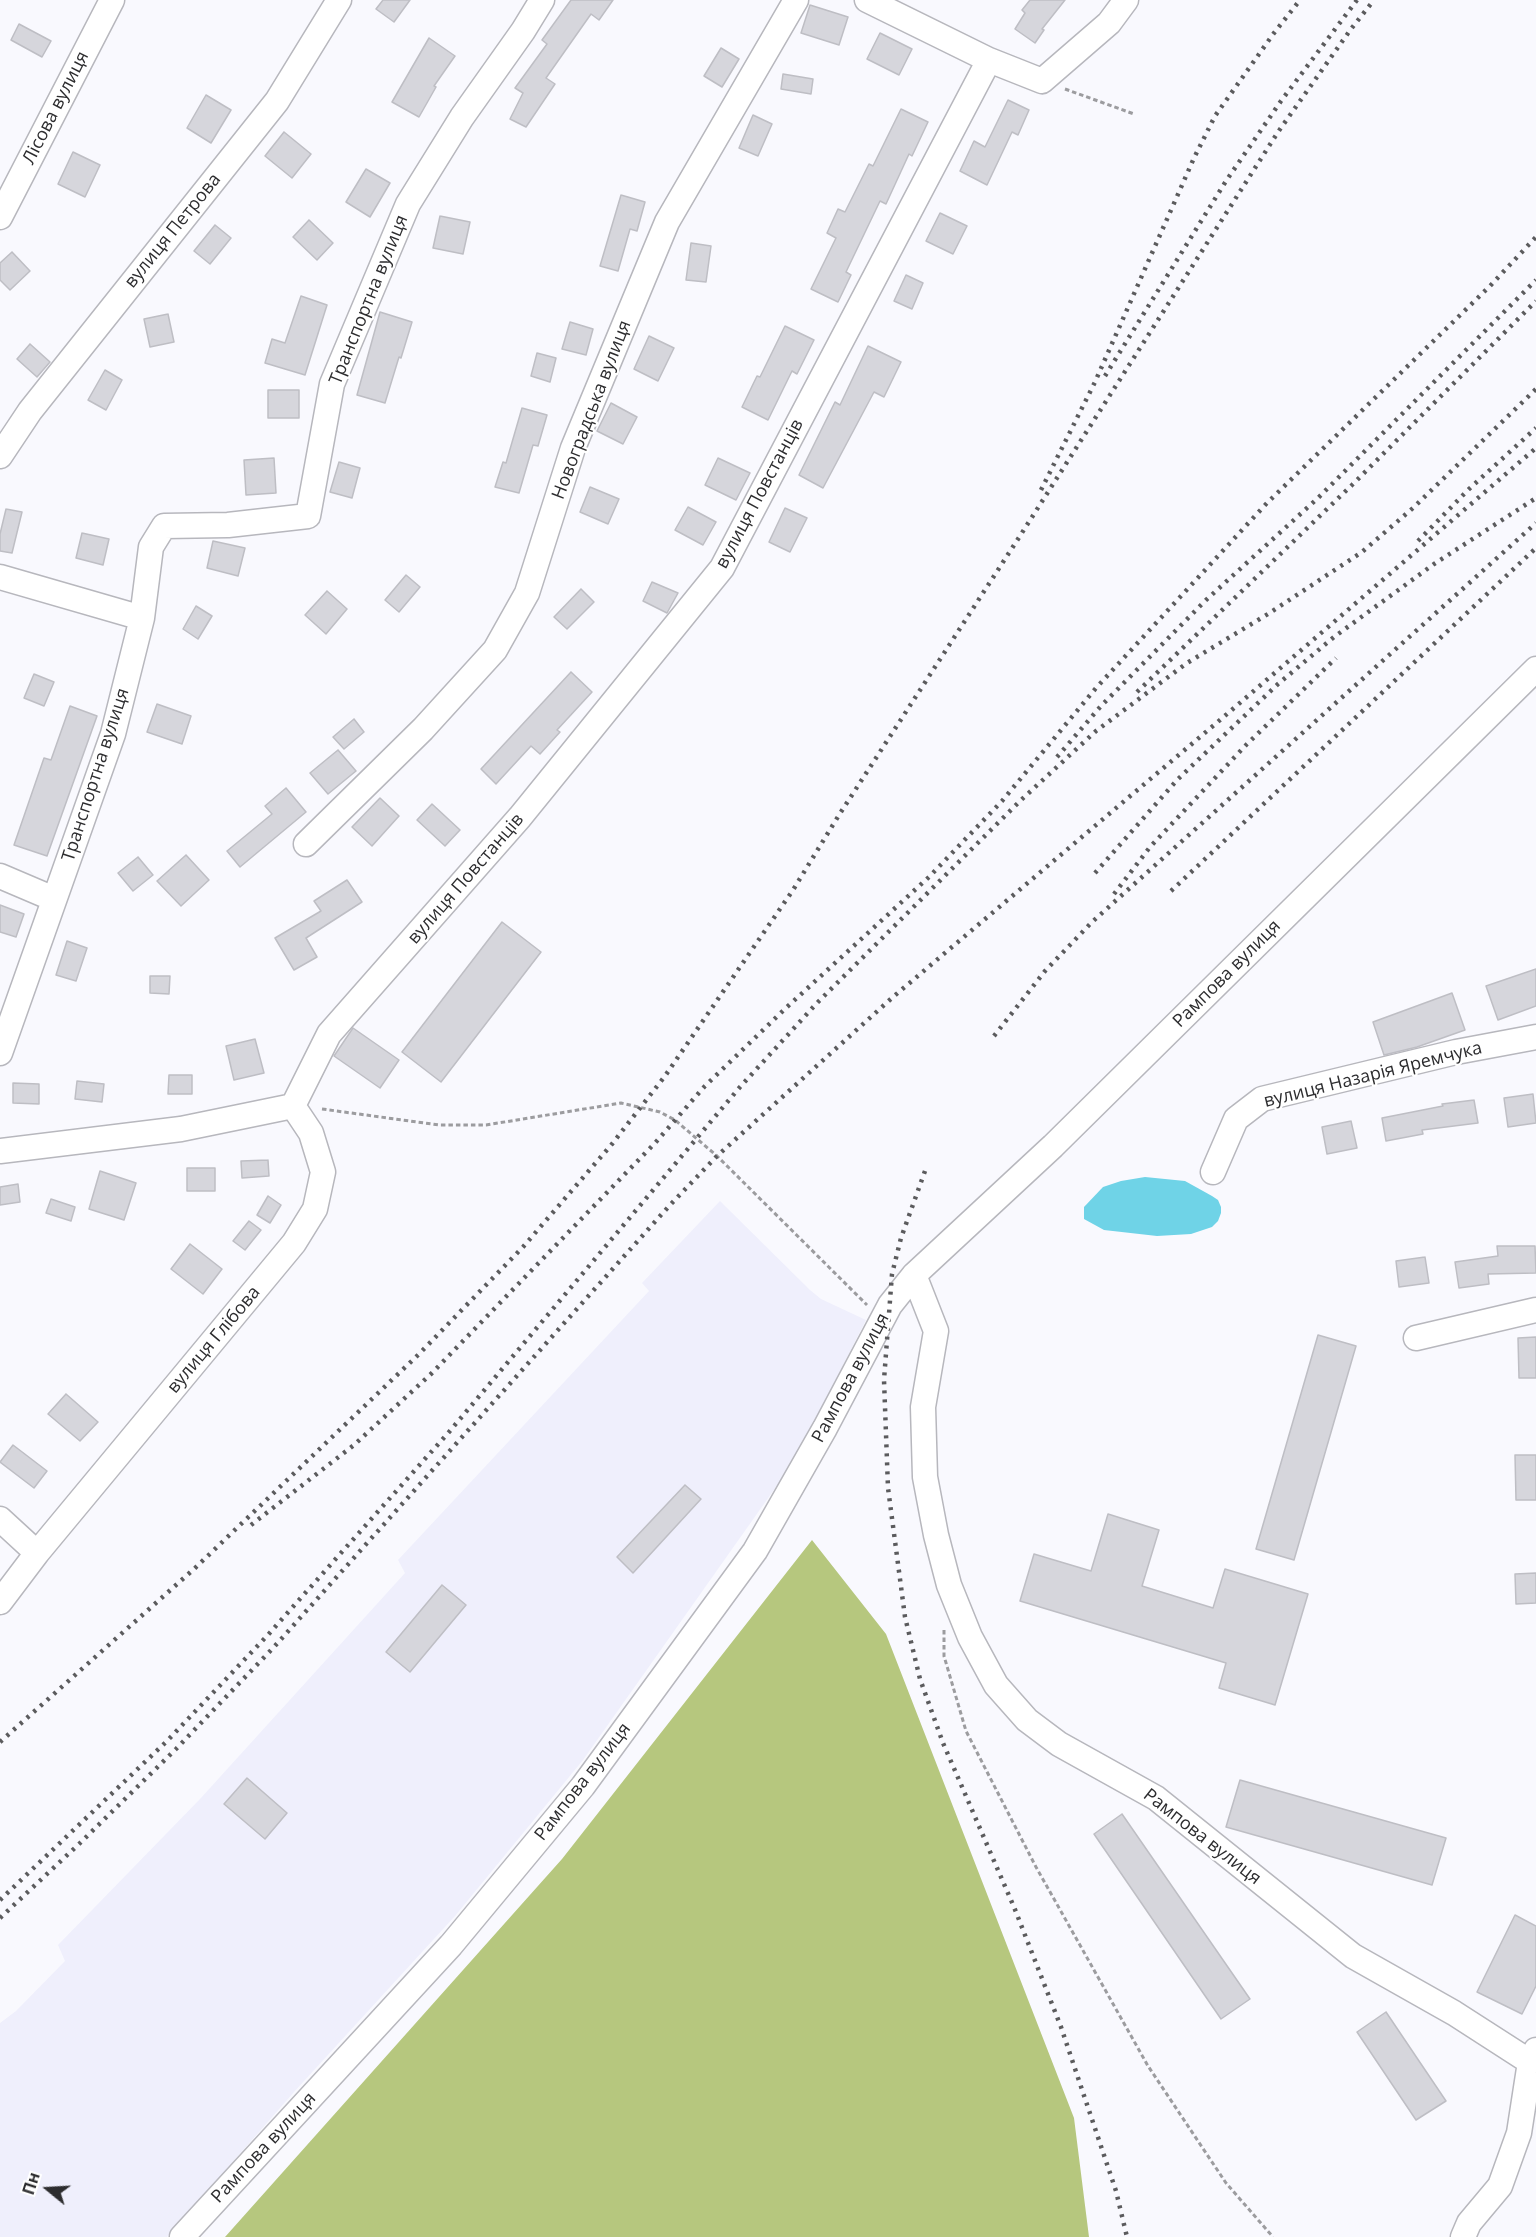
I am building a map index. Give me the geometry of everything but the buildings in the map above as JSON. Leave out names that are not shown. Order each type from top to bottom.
[{"type":"street","name":"Лісова вулиця","points":[[0,217],[111,0]]},
{"type":"street","name":"вулиця Петрова","points":[[0,456],[30,411],[277,101],[339,0]]},
{"type":"street","name":"Транспортна вулиця","points":[[0,1053],[113,734],[142,618],[151,547],[164,526],[228,525],[308,516],[332,384],[408,204],[462,117],[543,0]]},
{"type":"street","name":"Новоградська вулиця","points":[[306,844],[423,729],[495,650],[527,593],[573,448],[667,222],[796,0]]},
{"type":"street","points":[[867,0],[989,60],[1042,81],[1109,23],[1126,0]]},
{"type":"street","name":"вулиця Повстанців","points":[[293,1106],[329,1034],[520,817],[722,568],[989,60]]},
{"type":"street","points":[[0,577],[142,618]]},
{"type":"street","name":"Рампова вулиця","points":[[182,2237],[451,1945],[583,1786],[755,1551],[825,1428],[890,1305],[914,1275],[1053,1146],[1536,669]]},
{"type":"street","points":[[0,876],[54,899]]},
{"type":"street","name":"вулиця Назарія Яремчука","points":[[1213,1172],[1236,1119],[1262,1099],[1456,1052],[1536,1037]]},
{"type":"street","points":[[0,1151],[181,1129],[293,1106]]},
{"type":"street","name":"вулиця Глібова","points":[[0,1602],[37,1553],[294,1243],[315,1209],[323,1172],[311,1133],[293,1106]]},
{"type":"street","name":"Рампова вулиця","points":[[914,1275],[936,1331],[923,1407],[925,1477],[936,1535],[949,1585],[970,1637],[996,1685],[1027,1720],[1059,1744],[1156,1798],[1353,1956],[1533,2056]]},
{"type":"street","points":[[1416,1338],[1536,1310]]},
{"type":"street","points":[[0,1520],[37,1553]]},
{"type":"street","points":[[1463,2237],[1469,2223],[1500,2186],[1518,2133],[1533,2056]]},
{"type":"path","points":[[1042,81],[1134,114]]},
{"type":"path","points":[[293,1106],[439,1125],[486,1125],[621,1103],[660,1112],[675,1120],[717,1156],[860,1299],[872,1309],[890,1305]]},
{"type":"path","points":[[944,1629],[944,1656],[966,1731],[1036,1867],[1148,2066],[1226,2183],[1273,2237]]},
{"type":"shaded area","points":[[720,1201],[821,1299],[866,1320],[795,1460],[583,1760],[455,1916],[294,2092],[167,2237],[0,2237],[0,2023],[16,2011],[65,1961],[58,1945],[200,1799],[405,1573],[398,1560],[649,1291],[642,1283]]},
{"type":"green space","points":[[812,1540],[886,1634],[1074,2118],[1089,2237],[225,2237],[562,1859]]},
{"type":"water","points":[[1145,1177],[1185,1181],[1212,1196],[1218,1200],[1221,1207],[1218,1221],[1212,1227],[1191,1234],[1157,1236],[1104,1230],[1084,1219],[1084,1207],[1103,1187]]},
{"type":"railway","points":[[1041,490],[1095,382],[1194,158],[1215,116],[1300,0]]},
{"type":"railway","points":[[1105,376],[1226,181],[1281,101],[1357,0]]},
{"type":"railway","points":[[0,1742],[194,1569],[419,1354],[523,1247],[612,1144],[665,1076],[793,890],[1278,132],[1374,0]]},
{"type":"railway","points":[[251,1525],[354,1445],[432,1373],[655,1143],[705,1086],[787,1007],[929,877],[1002,801],[1096,688],[1267,503],[1490,286],[1536,237]]},
{"type":"railway","points":[[1057,757],[1101,706],[1206,600],[1318,498],[1536,280]]},
{"type":"railway","points":[[1137,692],[1352,485],[1536,301]]},
{"type":"railway","points":[[0,1900],[167,1741],[266,1637],[449,1432],[740,1087],[817,1003],[1020,801],[1096,731],[1187,663],[1268,614],[1362,552],[1413,508],[1536,389]]},
{"type":"railway","points":[[1418,541],[1469,489],[1536,428]]},
{"type":"railway","points":[[0,1918],[176,1749],[274,1647],[670,1205],[717,1156],[893,997],[1536,448]]},
{"type":"railway","points":[[1095,873],[1178,779],[1278,684],[1334,637],[1434,564],[1536,498]]},
{"type":"railway","points":[[994,1036],[1045,971],[1092,922],[1536,523]]},
{"type":"railway","points":[[1171,891],[1536,548]]},
{"type":"railway","points":[[1114,894],[1150,847],[1247,744],[1336,658]]},
{"type":"railway","points":[[925,1171],[901,1238],[892,1274],[884,1380],[888,1488],[905,1617],[920,1679],[943,1743],[1014,1907],[1061,2027],[1116,2191],[1127,2237]]}]
